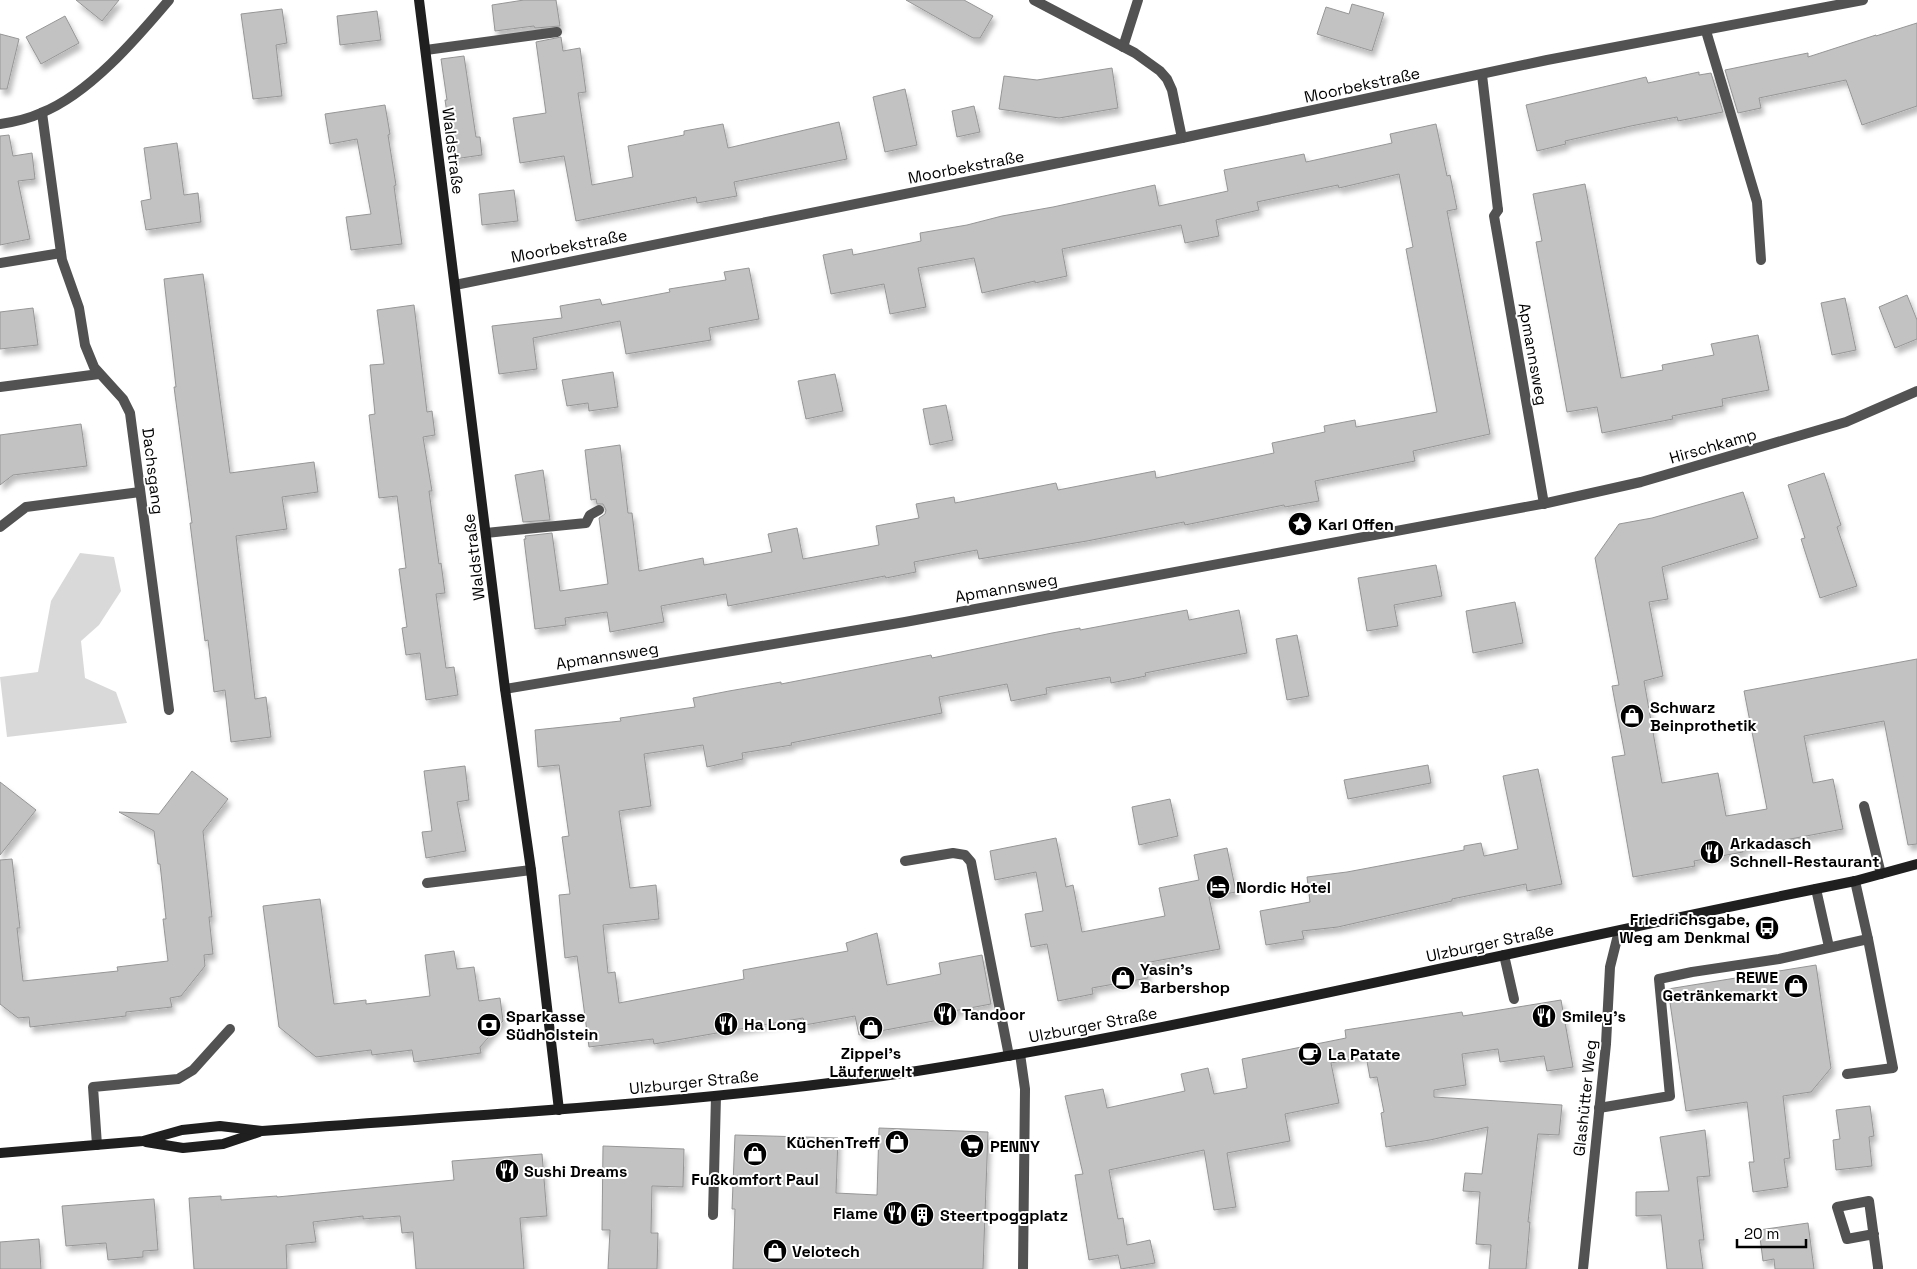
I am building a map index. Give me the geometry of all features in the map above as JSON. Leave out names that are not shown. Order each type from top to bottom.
[{"type":"main road","name":"Waldstraße","points":[[419,0],[505,689],[531,870],[558,1110]]},
{"type":"main road","name":"Ulzburger Straße","points":[[0,1153],[143,1141],[182,1130],[220,1126],[262,1131],[558,1110],[716,1096],[914,1071],[1009,1056],[1184,1023],[1855,881],[1917,864]]},
{"type":"main road","name":"Ulzburger Straße","points":[[143,1141],[183,1148],[224,1144],[262,1131]]},
{"type":"street","points":[[0,124],[42,113],[67,100],[99,73],[143,31],[169,0]]},
{"type":"street","points":[[1034,0],[1150,62],[1167,79],[1172,90],[1182,138]]},
{"type":"street","points":[[1122,47],[1138,0]]},
{"type":"street","name":"Moorbekstraße","points":[[455,285],[1182,138],[1547,60],[1863,0]]},
{"type":"street","points":[[1706,31],[1757,202],[1762,260]]},
{"type":"street","points":[[426,50],[557,32]]},
{"type":"street","name":"Apmannsweg","points":[[1482,75],[1498,210],[1494,216],[1544,504]]},
{"type":"street","name":"Dachsgang","points":[[42,113],[63,265],[79,308],[85,345],[91,362],[99,374],[120,395],[128,409],[169,710]]},
{"type":"street","points":[[0,263],[61,253]]},
{"type":"street","points":[[0,387],[99,374]]},
{"type":"street","name":"Hirschkamp","points":[[1511,510],[1641,482],[1770,445],[1846,422],[1917,391]]},
{"type":"street","points":[[0,527],[26,507],[140,492]]},
{"type":"street","points":[[486,533],[586,523],[590,516],[598,510]]},
{"type":"street","name":"Apmannsweg","points":[[505,689],[905,622],[1511,510]]},
{"type":"street","points":[[1864,806],[1881,874]]},
{"type":"street","points":[[905,861],[953,853],[964,855],[971,862],[1009,1056]]},
{"type":"street","points":[[427,883],[531,870]]},
{"type":"street","points":[[1847,1074],[1893,1068],[1855,881]]},
{"type":"street","points":[[1816,889],[1829,947]]},
{"type":"street","name":"Glashütter Weg","points":[[1583,1269],[1606,1044],[1610,967],[1619,931]]},
{"type":"street","points":[[1599,1108],[1670,1096],[1659,979],[1779,959],[1868,939]]},
{"type":"street","points":[[1504,955],[1514,999]]},
{"type":"street","points":[[97,1145],[92,1087],[178,1079],[193,1070],[230,1029]]},
{"type":"street","points":[[1020,1054],[1025,1089],[1023,1269]]},
{"type":"street","points":[[713,1215],[716,1096]]},
{"type":"street","points":[[1874,1234],[1847,1239],[1837,1207],[1869,1201],[1874,1234],[1878,1269]]},
{"type":"shaded area","points":[[80,553],[114,557],[121,591],[99,625],[81,641],[85,678],[116,692],[127,723],[7,737],[0,677],[38,672],[51,601]]},
{"type":"building","points":[[76,0],[119,0],[102,21]]},
{"type":"building","points":[[524,0],[556,0],[560,26],[535,28],[534,26],[495,31],[492,5]]},
{"type":"building","points":[[906,0],[964,0],[993,16],[980,38],[973,38]]},
{"type":"building","points":[[1352,4],[1384,13],[1372,51],[1317,34],[1326,7],[1349,14]]},
{"type":"building","points":[[282,9],[287,43],[276,45],[282,96],[253,99],[241,14]]},
{"type":"building","points":[[377,11],[381,40],[340,45],[337,16]]},
{"type":"building","points":[[65,16],[79,43],[41,64],[26,37]]},
{"type":"building","points":[[1917,23],[1917,106],[1862,125],[1846,80],[1759,98],[1761,108],[1738,113],[1725,70],[1808,53],[1808,57]]},
{"type":"building","points":[[0,34],[19,39],[7,89],[0,89]]},
{"type":"building","points":[[561,37],[563,51],[580,48],[586,92],[578,93],[592,185],[633,177],[628,146],[684,135],[684,131],[723,124],[728,148],[839,122],[847,159],[734,182],[737,196],[697,203],[696,197],[576,221],[564,156],[520,163],[513,118],[546,113],[536,42]]},
{"type":"building","points":[[464,56],[476,137],[480,137],[482,155],[454,159],[441,59]]},
{"type":"building","points":[[1112,68],[1118,108],[1059,118],[999,109],[1004,76],[1037,80]]},
{"type":"building","points":[[1699,72],[1699,75],[1711,73],[1723,112],[1678,121],[1677,117],[1631,126],[1565,141],[1566,144],[1537,151],[1526,105],[1646,77],[1648,83]]},
{"type":"building","points":[[905,89],[917,145],[885,152],[873,97]]},
{"type":"building","points":[[385,105],[402,244],[351,250],[346,217],[371,214],[357,139],[330,144],[325,114]]},
{"type":"building","points":[[974,106],[980,132],[957,137],[952,111]]},
{"type":"building","points":[[1436,124],[1447,176],[1450,175],[1457,209],[1447,211],[1490,434],[1413,451],[1415,461],[1315,481],[1319,501],[1285,507],[1284,505],[1185,525],[1184,522],[979,559],[977,550],[914,562],[916,572],[886,578],[885,576],[728,606],[726,594],[661,606],[664,622],[610,632],[607,612],[565,618],[566,625],[535,629],[525,536],[552,533],[560,591],[608,584],[599,518],[605,514],[606,510],[603,504],[597,504],[596,499],[591,500],[585,450],[620,445],[628,513],[632,513],[639,571],[703,558],[704,565],[772,552],[768,534],[797,528],[803,559],[879,545],[876,526],[919,518],[916,504],[954,497],[955,503],[1056,483],[1058,490],[1155,471],[1156,478],[1274,453],[1272,443],[1325,432],[1324,426],[1355,420],[1356,427],[1437,412],[1406,249],[1413,247],[1399,174],[1339,188],[1338,185],[1257,202],[1259,210],[1216,220],[1219,236],[1185,243],[1181,225],[1062,249],[1067,276],[1035,283],[1035,281],[982,293],[974,258],[918,268],[926,307],[890,314],[884,284],[831,294],[823,255],[852,249],[853,255],[921,241],[920,233],[967,225],[1002,216],[1155,185],[1159,206],[1228,191],[1224,170],[1304,154],[1306,162],[1392,143],[1390,134]]},
{"type":"building","points":[[9,135],[13,156],[32,153],[35,179],[18,181],[30,239],[0,245],[0,136]]},
{"type":"building","points":[[177,143],[184,195],[198,193],[201,222],[146,230],[141,201],[151,199],[144,148]]},
{"type":"building","points":[[1585,184],[1621,378],[1663,370],[1662,365],[1714,355],[1711,344],[1758,335],[1769,390],[1722,399],[1723,406],[1672,416],[1673,419],[1602,433],[1597,407],[1567,412],[1536,242],[1542,241],[1533,194]]},
{"type":"building","points":[[514,190],[518,221],[482,225],[479,194]]},
{"type":"building","points":[[749,268],[759,319],[709,328],[711,340],[626,354],[620,321],[533,338],[537,369],[499,374],[492,326],[562,318],[560,306],[600,299],[602,305],[670,292],[669,289],[726,280],[724,272]]},
{"type":"building","points":[[203,274],[230,473],[314,462],[318,492],[282,497],[287,529],[236,536],[255,699],[266,697],[271,737],[231,742],[225,690],[214,692],[208,640],[205,641],[174,387],[176,387],[164,279]]},
{"type":"building","points":[[1907,295],[1917,320],[1917,339],[1895,348],[1879,307]]},
{"type":"building","points":[[1845,298],[1856,350],[1832,355],[1821,303]]},
{"type":"building","points":[[414,305],[427,412],[432,411],[435,435],[423,437],[432,491],[429,491],[439,564],[441,563],[445,593],[436,594],[446,668],[454,667],[458,695],[426,700],[420,653],[406,655],[402,628],[407,627],[399,569],[406,568],[397,496],[379,498],[369,415],[375,414],[370,365],[384,364],[377,310]]},
{"type":"building","points":[[33,308],[38,345],[0,349],[0,312]]},
{"type":"building","points":[[613,372],[618,407],[589,411],[588,403],[567,406],[562,380]]},
{"type":"building","points":[[835,374],[843,411],[806,419],[798,381]]},
{"type":"building","points":[[946,405],[953,440],[930,445],[923,409]]},
{"type":"building","points":[[81,424],[87,466],[13,475],[0,485],[0,435]]},
{"type":"building","points":[[543,470],[550,520],[523,522],[515,475]]},
{"type":"building","points":[[1824,473],[1841,525],[1837,527],[1857,586],[1820,598],[1801,539],[1805,538],[1788,485]]},
{"type":"building","points":[[1743,492],[1758,538],[1662,567],[1668,599],[1649,602],[1663,676],[1644,681],[1662,783],[1718,773],[1726,816],[1767,809],[1744,691],[1917,659],[1917,844],[1908,845],[1884,721],[1804,736],[1813,783],[1833,779],[1843,829],[1743,848],[1743,852],[1694,861],[1695,866],[1633,877],[1612,757],[1625,755],[1612,686],[1619,685],[1595,558],[1619,524],[1652,518]]},
{"type":"building","points":[[1436,565],[1442,596],[1394,605],[1398,626],[1367,631],[1358,578]]},
{"type":"building","points":[[1515,602],[1523,643],[1473,653],[1466,611]]},
{"type":"building","points":[[1187,610],[1189,620],[1239,610],[1247,653],[1145,673],[1146,676],[1111,683],[1110,677],[1046,688],[1047,694],[1011,701],[1007,684],[939,697],[942,713],[791,743],[792,745],[742,753],[743,759],[707,767],[703,745],[644,754],[651,806],[619,811],[630,888],[656,885],[659,919],[603,925],[608,973],[615,972],[619,1003],[744,979],[743,970],[848,951],[846,943],[877,933],[887,985],[941,974],[939,963],[982,955],[991,1004],[954,1011],[955,1017],[859,1035],[855,1016],[805,1025],[803,1018],[654,1044],[653,1039],[589,1047],[577,956],[565,958],[559,895],[570,894],[562,837],[569,836],[559,765],[538,767],[535,730],[621,721],[620,718],[695,707],[693,698],[781,682],[781,684],[931,655],[932,658],[1052,633],[1080,628],[1080,630]]},
{"type":"building","points":[[1297,635],[1309,696],[1287,700],[1276,639]]},
{"type":"building","points":[[1428,765],[1431,783],[1348,799],[1344,780]]},
{"type":"building","points":[[465,766],[469,800],[457,802],[466,851],[426,858],[422,832],[432,831],[424,771]]},
{"type":"building","points":[[1538,769],[1562,884],[1527,891],[1526,884],[1452,899],[1452,901],[1338,927],[1302,931],[1304,939],[1266,945],[1260,911],[1310,902],[1307,877],[1347,872],[1464,850],[1464,846],[1481,843],[1484,856],[1518,849],[1503,776]]},
{"type":"building","points":[[192,771],[228,799],[203,831],[212,917],[209,917],[213,954],[204,955],[205,966],[181,996],[170,998],[172,1007],[126,1012],[126,1016],[30,1027],[29,1017],[18,1018],[0,1004],[0,860],[12,859],[20,928],[17,928],[23,981],[118,971],[117,967],[168,961],[163,919],[166,919],[154,831],[119,812],[159,814]]},
{"type":"building","points":[[0,782],[36,810],[0,855]]},
{"type":"building","points":[[1170,799],[1178,836],[1139,845],[1132,807]]},
{"type":"building","points":[[1056,838],[1066,887],[1073,885],[1082,932],[1165,916],[1159,888],[1199,880],[1194,855],[1227,848],[1236,892],[1209,897],[1220,949],[1145,963],[1148,978],[1092,988],[1093,994],[1058,1001],[1047,944],[1031,947],[1025,914],[1043,911],[1036,872],[995,880],[990,851]]},
{"type":"building","points":[[320,899],[334,1004],[366,1000],[366,1004],[430,996],[425,955],[454,951],[457,969],[474,967],[479,1001],[500,998],[503,1021],[480,1047],[481,1053],[414,1062],[412,1050],[372,1055],[371,1050],[316,1057],[279,1027],[263,906]]},
{"type":"building","points":[[1816,965],[1831,1068],[1811,1092],[1783,1096],[1790,1158],[1784,1159],[1788,1187],[1753,1192],[1749,1162],[1754,1162],[1747,1102],[1686,1111],[1668,989]]},
{"type":"building","points":[[1561,1000],[1573,1067],[1547,1071],[1544,1056],[1500,1062],[1498,1049],[1462,1054],[1466,1085],[1434,1090],[1434,1097],[1562,1105],[1559,1135],[1538,1134],[1528,1222],[1530,1222],[1526,1269],[1489,1269],[1491,1245],[1476,1244],[1480,1192],[1463,1191],[1465,1173],[1482,1174],[1488,1127],[1430,1140],[1386,1147],[1381,1113],[1384,1112],[1377,1077],[1370,1078],[1366,1056],[1331,1063],[1339,1103],[1285,1114],[1290,1141],[1227,1153],[1236,1207],[1214,1210],[1204,1150],[1109,1170],[1118,1219],[1123,1218],[1127,1245],[1150,1240],[1155,1263],[1121,1269],[1118,1255],[1089,1260],[1075,1175],[1083,1174],[1065,1096],[1103,1089],[1107,1108],[1185,1091],[1181,1074],[1208,1068],[1214,1094],[1247,1088],[1242,1059],[1346,1038],[1345,1030],[1462,1012],[1463,1016]]},
{"type":"building","points":[[1870,1106],[1874,1136],[1869,1137],[1872,1166],[1836,1170],[1833,1140],[1840,1139],[1836,1110]]},
{"type":"building","name":"Steertpoggplatz","points":[[879,1128],[988,1132],[983,1269],[733,1269],[735,1209],[732,1209],[735,1135],[838,1138],[836,1193],[877,1195]]},
{"type":"building","points":[[1705,1130],[1710,1176],[1697,1177],[1704,1240],[1699,1240],[1703,1269],[1667,1269],[1661,1215],[1636,1216],[1636,1192],[1669,1191],[1660,1137]]},
{"type":"building","points":[[603,1146],[684,1149],[683,1187],[652,1186],[651,1233],[658,1233],[657,1269],[608,1269],[610,1230],[602,1230]]},
{"type":"building","points":[[542,1154],[547,1216],[520,1218],[524,1269],[416,1269],[413,1232],[402,1233],[400,1216],[363,1219],[363,1216],[313,1222],[316,1242],[286,1245],[287,1269],[194,1269],[189,1198],[221,1196],[221,1200],[277,1197],[454,1180],[452,1161]]},
{"type":"building","points":[[154,1199],[158,1250],[143,1251],[143,1257],[108,1260],[106,1243],[66,1246],[62,1206]]},
{"type":"building","points":[[1808,1223],[1814,1269],[1775,1269],[1774,1259],[1763,1261],[1759,1230]]},
{"type":"building","points":[[39,1239],[41,1269],[0,1269],[0,1242]]},
{"type":"place","name":"Karl Offen","points":[[1300,524]]},
{"type":"place","name":"Schwarz Beinprothetik","points":[[1632,716]]},
{"type":"place","name":"Arkadasch Schnell-Restaurant","points":[[1712,852]]},
{"type":"place","name":"Nordic Hotel","points":[[1218,887]]},
{"type":"place","name":"Friedrichsgabe, Weg am Denkmal","points":[[1767,928]]},
{"type":"place","name":"Yasin's Barbershop","points":[[1123,978]]},
{"type":"place","name":"REWE Getränkemarkt","points":[[1796,986]]},
{"type":"place","name":"Tandoor","points":[[945,1014]]},
{"type":"place","name":"Smiley's","points":[[1544,1016]]},
{"type":"place","name":"Ha Long","points":[[726,1024]]},
{"type":"place","name":"Sparkasse Südholstein","points":[[489,1025]]},
{"type":"place","name":"Zippel's Läuferwelt","points":[[871,1028]]},
{"type":"place","name":"La Patate","points":[[1310,1054]]},
{"type":"place","name":"KüchenTreff","points":[[897,1142]]},
{"type":"place","name":"PENNY","points":[[972,1146]]},
{"type":"place","name":"Fußkomfort Paul","points":[[755,1154]]},
{"type":"place","name":"Sushi Dreams","points":[[507,1171]]},
{"type":"place","name":"Flame","points":[[895,1213]]},
{"type":"place","name":"Steertpoggplatz","points":[[922,1215]]},
{"type":"place","name":"Velotech","points":[[775,1251]]}]
